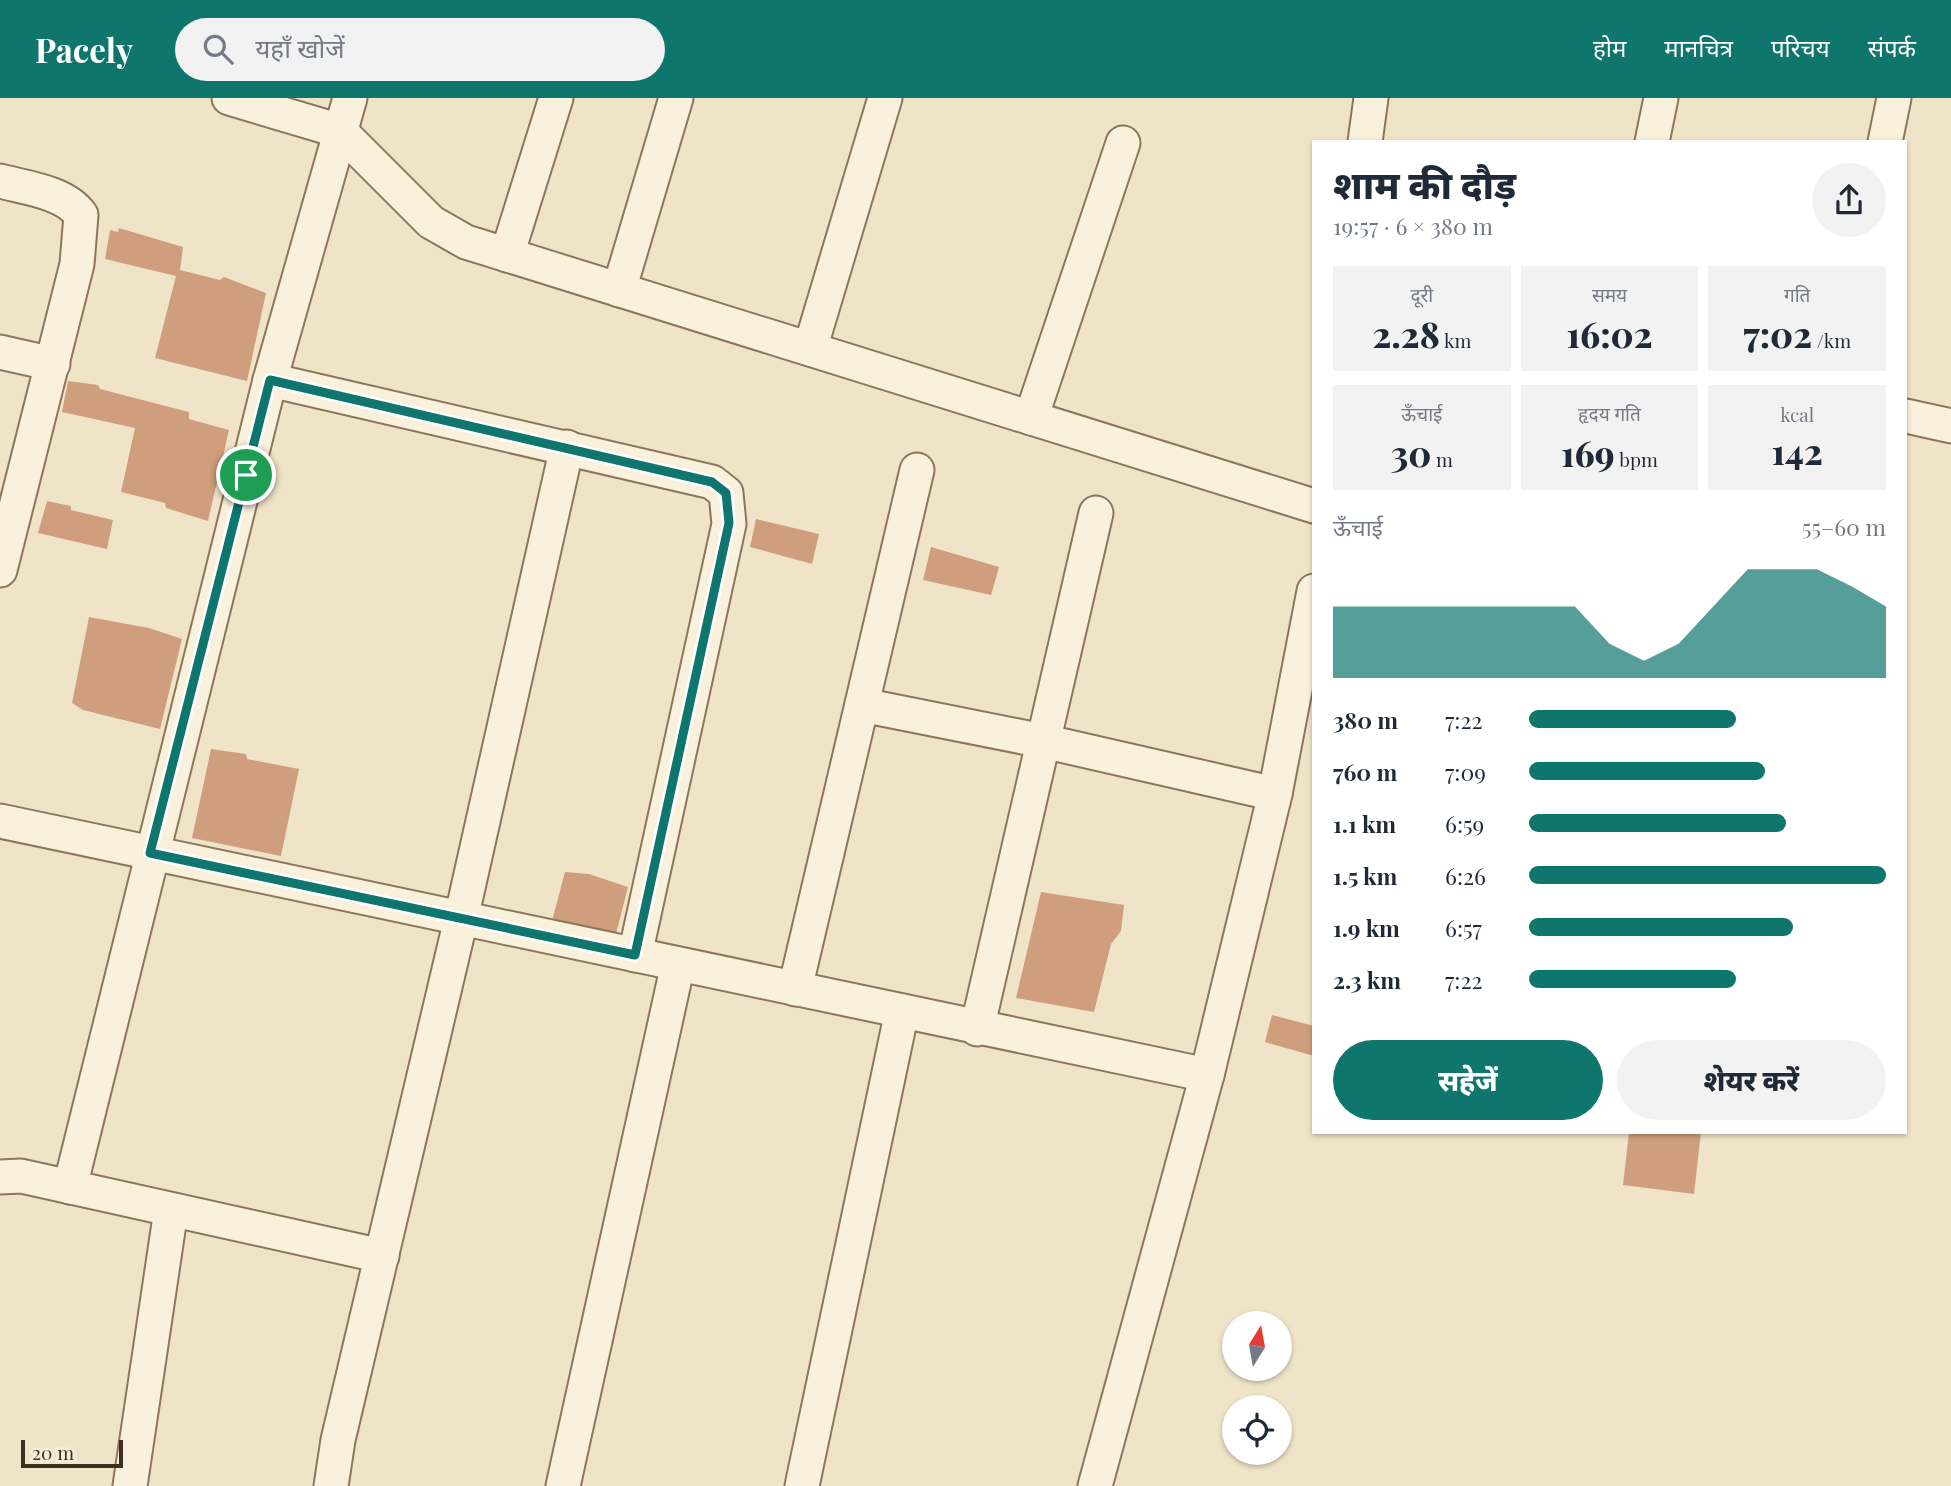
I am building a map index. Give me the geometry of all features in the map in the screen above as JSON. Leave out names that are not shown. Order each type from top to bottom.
[{"type":"street","points":[[229,98],[340,131],[430,222],[466,242],[1312,505]]},
{"type":"street","points":[[70,1187],[150,853],[270,380],[350,98]]},
{"type":"street","points":[[507,255],[556,98]]},
{"type":"street","points":[[619,290],[676,98]]},
{"type":"street","points":[[810,349],[885,98]]},
{"type":"street","points":[[1366,140],[1371,98]]},
{"type":"street","points":[[1652,140],[1661,98]]},
{"type":"street","points":[[1885,140],[1894,98]]},
{"type":"street","points":[[1031,418],[1123,143]]},
{"type":"street","points":[[0,181],[63,200],[74,205],[81,215],[77,264],[0,570]]},
{"type":"street","points":[[0,352],[53,364]]},
{"type":"street","points":[[270,380],[712,482],[726,493],[730,507],[729,523],[635,955]]},
{"type":"street","points":[[1907,416],[1951,426]]},
{"type":"street","points":[[331,1486],[338,1440],[461,919],[567,447]]},
{"type":"street","points":[[795,989],[917,470]]},
{"type":"street","points":[[977,1029],[1097,513]]},
{"type":"street","points":[[1095,1486],[1207,1075],[1275,794],[1312,601]]},
{"type":"street","points":[[862,705],[1043,741],[1275,794]]},
{"type":"street","points":[[0,821],[977,1029],[1207,1075]]},
{"type":"street","points":[[566,1485],[678,964]]},
{"type":"street","points":[[802,1486],[902,1011]]},
{"type":"street","points":[[0,1177],[22,1177],[382,1256]]},
{"type":"street","points":[[130,1486],[172,1210]]},
{"type":"building","points":[[119,228],[183,247],[180,270],[220,280],[224,277],[266,293],[247,381],[155,358],[176,276],[105,259],[110,230],[118,232]]},
{"type":"building","points":[[68,381],[98,385],[100,389],[189,412],[189,419],[229,430],[208,521],[166,508],[165,503],[121,492],[135,428],[62,412]]},
{"type":"building","points":[[47,501],[113,520],[107,549],[38,533]]},
{"type":"building","points":[[756,519],[819,534],[812,564],[750,547]]},
{"type":"building","points":[[931,547],[999,567],[991,595],[923,580]]},
{"type":"building","points":[[89,617],[149,628],[182,639],[160,729],[83,710],[72,703]]},
{"type":"building","points":[[211,749],[246,754],[247,759],[299,769],[281,856],[192,838]]},
{"type":"building","points":[[565,872],[589,874],[628,887],[616,934],[552,921]]},
{"type":"building","points":[[1041,892],[1124,905],[1121,931],[1111,944],[1094,1012],[1016,998]]},
{"type":"building","points":[[1272,1015],[1312,1025],[1312,1055],[1265,1042]]},
{"type":"building","points":[[1629,1134],[1701,1134],[1694,1194],[1623,1185]]},
{"type":"route","points":[[270,380],[410,410],[712,482],[726,493],[730,507],[729,523],[635,955],[150,853],[246,475],[270,380]]}]
